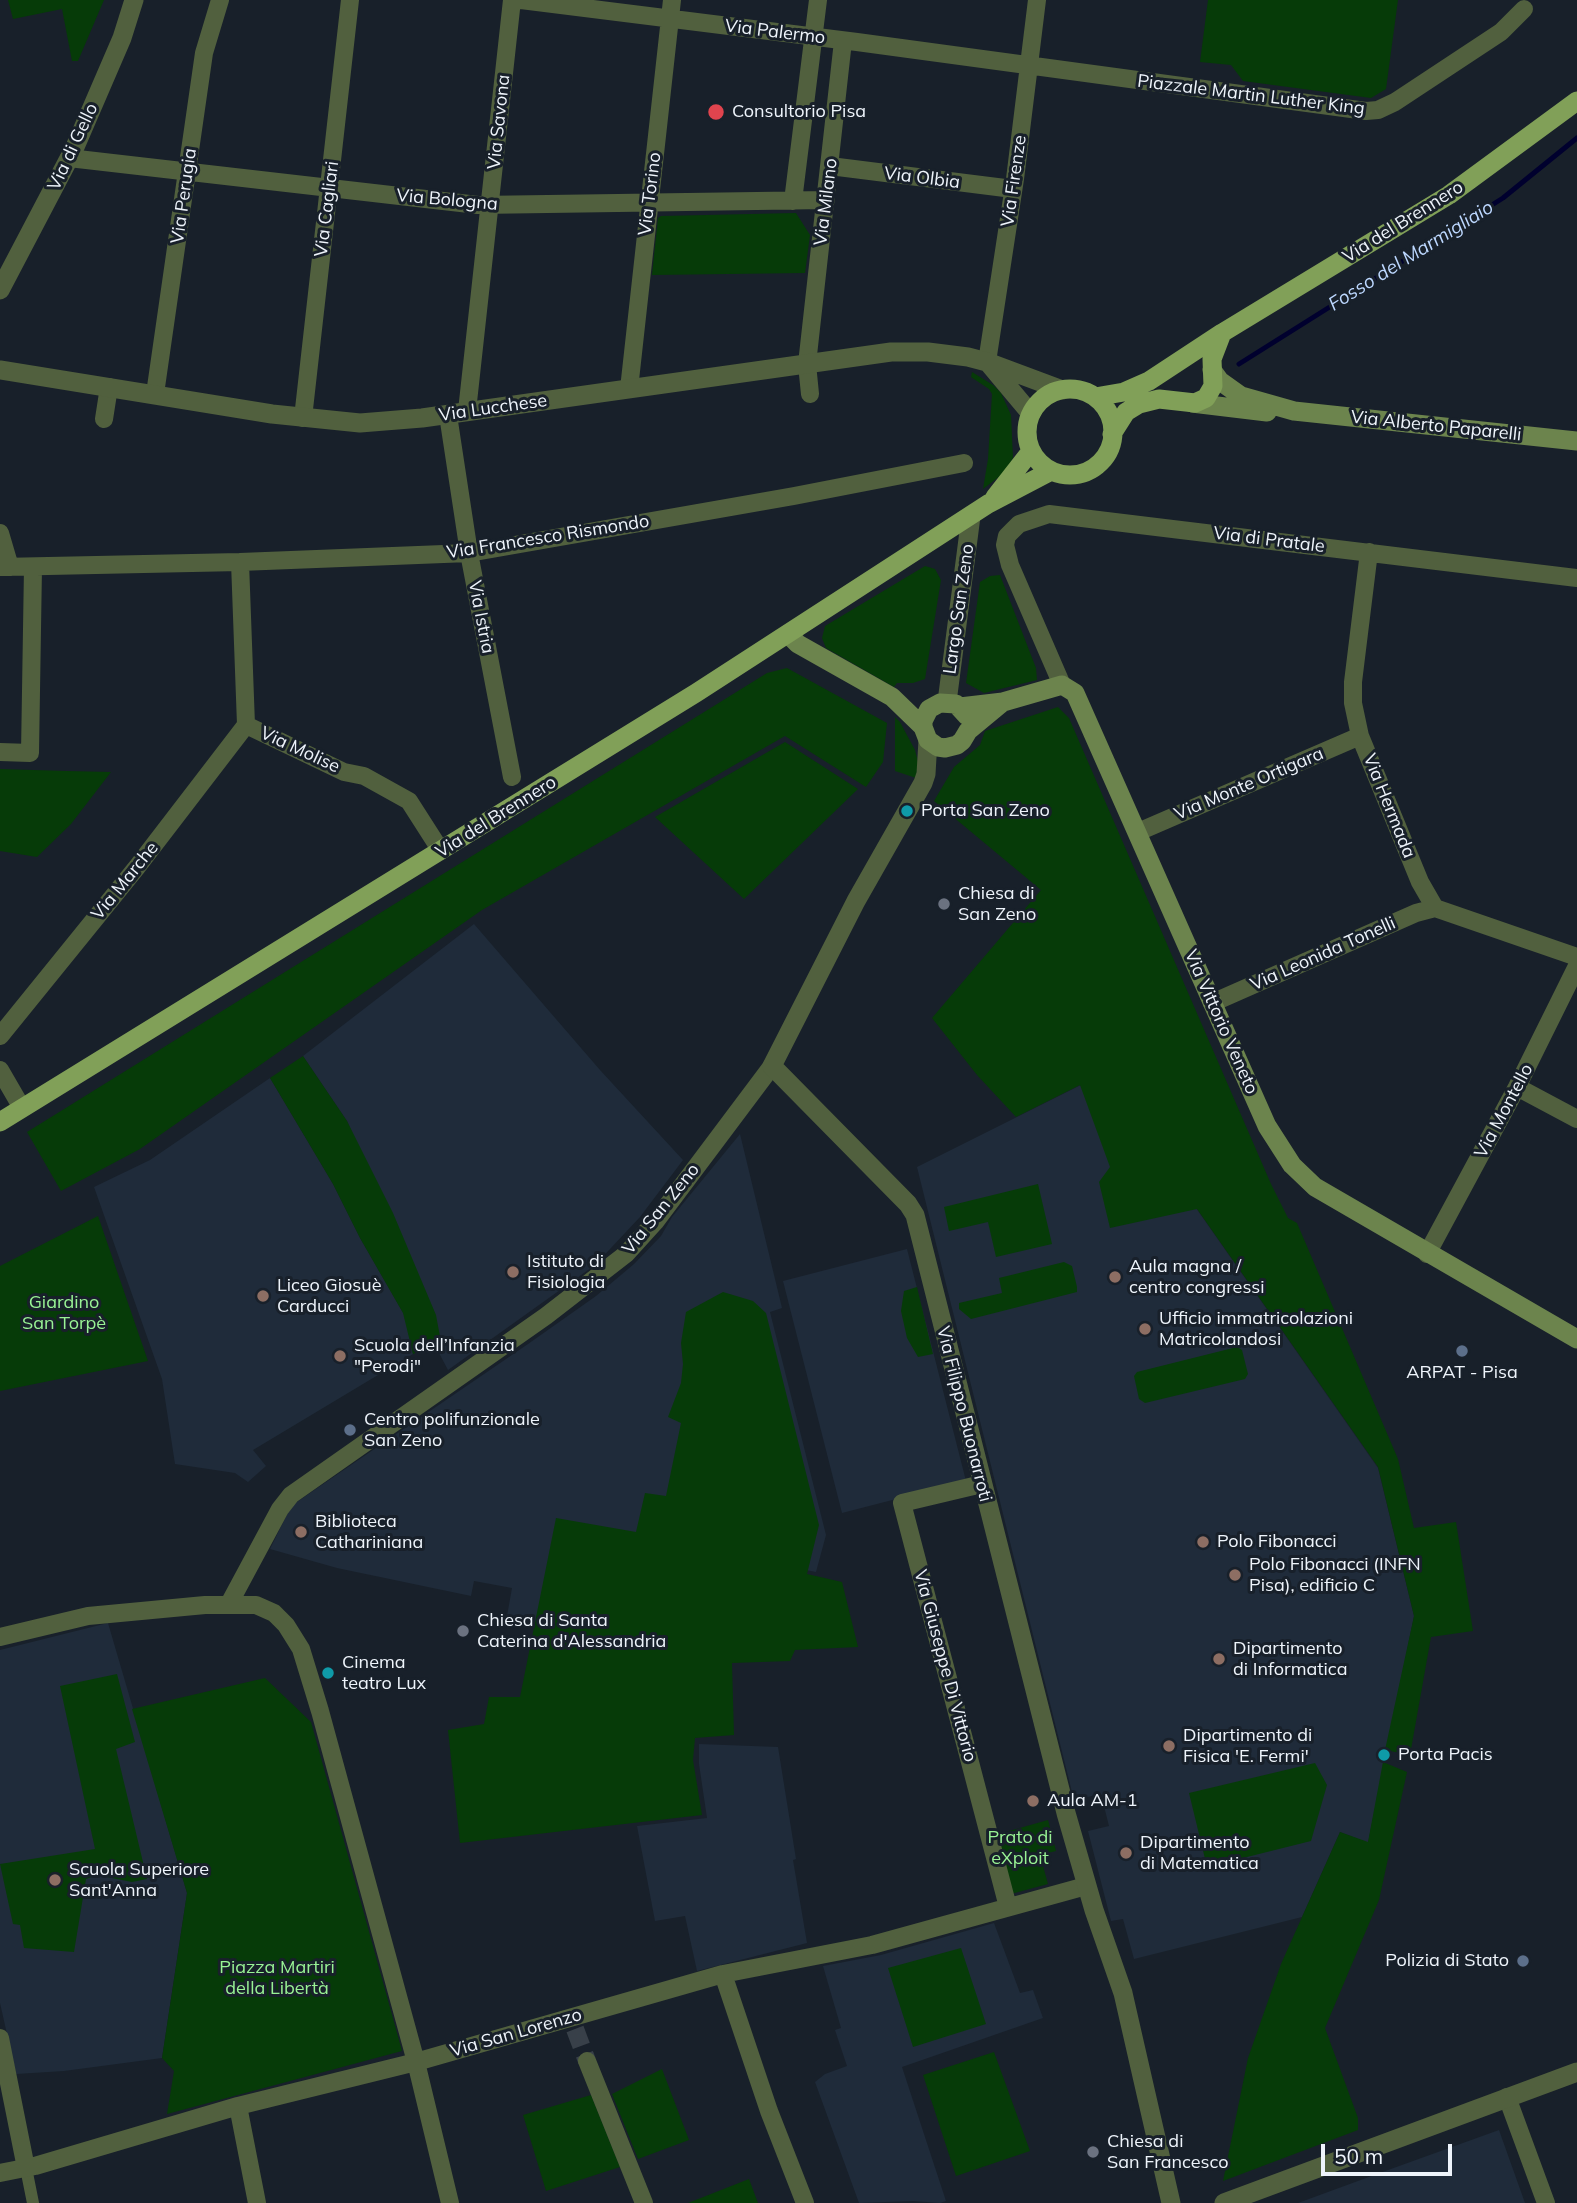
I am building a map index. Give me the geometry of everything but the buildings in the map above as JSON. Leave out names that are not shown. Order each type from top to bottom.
[{"type":"main road","name":"Via del Brennero","points":[[1095,397],[1131,389],[1149,381],[1449,195],[1577,101]]},
{"type":"main road","points":[[1112,434],[1109,415],[1095,397],[1079,390],[1062,390],[1043,398],[1031,414],[1027,434],[1031,451],[1040,463],[1051,471],[1073,475],[1090,470],[1106,455],[1112,434],[1126,412],[1139,404],[1159,399],[1192,403],[1202,400],[1210,393],[1214,382],[1212,370],[1215,349],[1222,334]]},
{"type":"main road","points":[[1181,361],[1199,359],[1212,370]]},
{"type":"main road","name":"Via Alberto Paparelli","points":[[1212,370],[1220,381],[1241,396],[1294,411]]},
{"type":"main road","name":"Via Alberto Paparelli","points":[[1192,403],[1259,412],[1294,411],[1577,441]]},
{"type":"main road","name":"Via del Brennero","points":[[988,504],[1031,451]]},
{"type":"main road","name":"Via del Brennero","points":[[0,1122],[442,851],[788,634],[988,504],[1051,471]]},
{"type":"main road","points":[[788,634],[798,644],[892,697],[932,744],[945,748],[963,738],[1003,702]]},
{"type":"main road","points":[[925,734],[923,721],[929,709],[940,703],[1003,702],[1062,685]]},
{"type":"main road","name":"Via Vittorio Veneto","points":[[1062,685],[1070,688],[1080,700],[1267,1126],[1297,1171],[1315,1186],[1427,1254],[1577,1339]]},
{"type":"main road","name":"Largo San Zeno","points":[[953,704],[967,715],[963,738]]},
{"type":"street","name":"Via di Gello","points":[[0,290],[69,158],[122,38],[134,0]]},
{"type":"street","name":"Via Perugia","points":[[155,394],[204,54],[220,0]]},
{"type":"street","name":"Via Cagliari","points":[[303,418],[350,0]]},
{"type":"street","name":"Via Savona","points":[[458,413],[489,205],[512,0]]},
{"type":"street","name":"Via Palermo","points":[[521,0],[1029,66]]},
{"type":"street","name":"Via Torino","points":[[629,389],[672,0]]},
{"type":"street","name":"Via Milano","points":[[793,201],[818,0]]},
{"type":"street","name":"Via Firenze","points":[[987,362],[1038,0]]},
{"type":"street","name":"Piazzale Martin Luther King","points":[[1029,66],[1366,111],[1378,110],[1395,102],[1501,32],[1524,9]]},
{"type":"street","name":"Via Milano","points":[[810,394],[807,364],[843,41]]},
{"type":"street","name":"Via Bologna","points":[[69,158],[489,205],[826,200]]},
{"type":"street","name":"Via Olbia","points":[[830,166],[1013,190]]},
{"type":"street","name":"Via Lucchese","points":[[0,370],[303,418],[360,423],[458,413],[848,357],[909,352],[968,357],[1062,390]]},
{"type":"street","points":[[987,362],[1031,414]]},
{"type":"street","points":[[104,419],[109,387]]},
{"type":"street","name":"Via Istria","points":[[458,413],[469,553],[512,777]]},
{"type":"street","name":"Via Francesco Rismondo","points":[[5,567],[469,553],[964,463]]},
{"type":"street","name":"Via di Pratale","points":[[1014,575],[1006,549],[1007,536],[1020,524],[1049,514],[1577,578]]},
{"type":"street","name":"Largo San Zeno","points":[[953,704],[971,516]]},
{"type":"street","points":[[0,533],[5,567]]},
{"type":"street","name":"Via Hermada","points":[[1369,552],[1353,682],[1353,703],[1360,736],[1420,882],[1435,908]]},
{"type":"street","name":"Via Molise","points":[[240,562],[246,724],[344,772],[364,776],[410,801],[442,851]]},
{"type":"street","points":[[0,752],[30,752],[33,567]]},
{"type":"street","name":"Via Vittorio Veneto","points":[[1014,575],[1062,685]]},
{"type":"street","name":"Via Marche","points":[[0,1036],[137,867],[246,724]]},
{"type":"street","name":"Via San Zeno","points":[[925,734],[926,774]]},
{"type":"street","name":"Via Monte Ortigara","points":[[1138,831],[1360,736]]},
{"type":"street","name":"Via San Zeno","points":[[229,1604],[280,1509],[292,1495],[546,1315],[626,1254],[655,1222],[772,1066],[856,901],[926,774],[963,738]]},
{"type":"street","points":[[1435,908],[1577,957]]},
{"type":"street","name":"Via Leonida Tonelli","points":[[1212,1003],[1416,913],[1435,908]]},
{"type":"street","name":"Via Montello","points":[[1427,1254],[1517,1087],[1577,966]]},
{"type":"street","name":"Via Filippo Buonarroti","points":[[772,1066],[912,1209],[1066,1814],[1086,1886],[1123,1993],[1171,2203]]},
{"type":"street","points":[[0,1070],[22,1108]]},
{"type":"street","points":[[1517,1087],[1577,1119]]},
{"type":"street","name":"Via Giuseppe Di Vittorio","points":[[982,1484],[902,1503],[1008,1907]]},
{"type":"street","points":[[0,1637],[88,1616],[152,1608],[256,1605],[281,1619],[301,1649],[416,2062],[450,2203]]},
{"type":"street","name":"Via San Lorenzo","points":[[0,2173],[26,2168],[239,2106],[573,2023],[723,1974],[872,1945],[1086,1886]]},
{"type":"street","points":[[723,1974],[769,2110],[805,2203]]},
{"type":"street","points":[[0,2038],[33,2203]]},
{"type":"street","points":[[587,2061],[644,2203]]},
{"type":"street","points":[[1224,2203],[1577,2072]]},
{"type":"street","points":[[1507,2097],[1546,2203]]},
{"type":"street","points":[[239,2106],[257,2203]]},
{"type":"shaded area","points":[[474,924],[600,1070],[683,1160],[640,1217],[595,1265],[448,1370],[439,1353],[441,1342],[347,1121],[303,1056]]},
{"type":"shaded area","name":"Polo Fibonacci","points":[[1129,1061],[1196,1208],[1378,1468],[1414,1616],[1368,1843],[1340,1832],[1302,1917],[1134,1959],[1123,1919],[1111,1921],[1088,1831],[1109,1826],[1101,1794],[1083,1798],[1072,1792],[917,1167]]},
{"type":"shaded area","name":"Liceo Giosuè Carducci","points":[[270,1078],[333,1184],[360,1238],[405,1316],[413,1354],[253,1450],[266,1466],[248,1482],[235,1473],[175,1464],[162,1379],[94,1187],[150,1160]]},
{"type":"shaded area","points":[[740,1134],[782,1308],[770,1312],[826,1535],[816,1572],[667,1543],[643,1645],[507,1616],[512,1588],[474,1581],[471,1596],[337,1568],[270,1549],[291,1506],[528,1344],[596,1296],[634,1264],[661,1236],[672,1217]]},
{"type":"shaded area","points":[[907,1249],[966,1481],[842,1513],[783,1281]]},
{"type":"shaded area","name":"Scuola Superiore Sant'Anna","points":[[108,1623],[187,1893],[162,2058],[64,2071],[16,2074],[0,2003],[0,1650]]},
{"type":"shaded area","points":[[699,1744],[778,1747],[807,1943],[697,1971],[685,1916],[655,1921],[637,1826],[707,1818],[699,1764]]},
{"type":"shaded area","points":[[994,1923],[1020,1993],[1033,1990],[1043,2018],[902,2067],[946,2201],[859,2203],[815,2082],[825,2074],[847,2066],[835,2030],[841,2028],[823,1966],[881,1955]]},
{"type":"shaded area","points":[[1499,2130],[1525,2203],[1298,2203],[1377,2174]]},
{"type":"green space","points":[[8,0],[104,0],[78,61],[72,61],[62,9],[13,19]]},
{"type":"green space","points":[[1208,0],[1398,0],[1386,89],[1371,98],[1243,81],[1231,65],[1200,62]]},
{"type":"green space","points":[[796,213],[810,235],[805,273],[652,275],[658,218],[661,216]]},
{"type":"green space","points":[[972,372],[1001,393],[1011,415],[1013,458],[1004,473],[983,489],[988,459],[992,394],[971,377]]},
{"type":"green space","points":[[925,566],[935,569],[941,580],[925,679],[913,683],[897,683],[894,687],[826,648],[822,638],[825,626]]},
{"type":"green space","points":[[1000,575],[1036,668],[1037,680],[984,693],[966,683],[980,582],[990,576]]},
{"type":"green space","points":[[787,668],[887,723],[883,762],[866,787],[785,736],[482,910],[140,1149],[61,1191],[27,1132],[767,673]]},
{"type":"green space","points":[[1058,707],[1069,718],[1271,1184],[1288,1218],[1297,1223],[1398,1459],[1414,1528],[1456,1522],[1473,1631],[1431,1637],[1410,1755],[1385,1750],[1414,1616],[1378,1467],[1197,1209],[1110,1228],[1099,1182],[1110,1167],[1080,1085],[1016,1117],[977,1075],[932,1018],[1041,890],[934,801],[954,767],[980,745],[985,731]]},
{"type":"green space","points":[[895,717],[915,750],[918,762],[916,778],[895,771]]},
{"type":"green space","points":[[785,742],[858,789],[744,899],[655,817]]},
{"type":"green space","points":[[0,769],[111,772],[71,824],[37,857],[0,851]]},
{"type":"green space","points":[[303,1056],[347,1121],[393,1213],[436,1315],[441,1342],[413,1354],[403,1313],[333,1184],[270,1078]]},
{"type":"green space","points":[[1038,1184],[1052,1244],[996,1257],[988,1222],[949,1231],[944,1207]]},
{"type":"green space","name":"Giardino San Torpè","points":[[98,1216],[148,1361],[0,1391],[0,1266]]},
{"type":"green space","points":[[1064,1262],[1072,1266],[1077,1292],[971,1319],[959,1309],[959,1303],[1002,1293],[999,1278]]},
{"type":"green space","points":[[917,1287],[933,1354],[918,1357],[907,1338],[901,1311],[904,1291]]},
{"type":"green space","points":[[723,1292],[753,1301],[766,1313],[819,1525],[807,1574],[842,1582],[858,1647],[795,1650],[790,1661],[732,1663],[734,1735],[695,1738],[693,1760],[702,1815],[460,1843],[448,1730],[484,1724],[489,1697],[520,1697],[556,1518],[636,1532],[645,1493],[666,1496],[681,1423],[668,1417],[681,1383],[681,1343],[686,1312]]},
{"type":"green space","points":[[1237,1347],[1242,1350],[1248,1374],[1245,1379],[1145,1403],[1139,1399],[1134,1376],[1137,1372]]},
{"type":"green space","points":[[117,1674],[135,1742],[116,1749],[147,1879],[132,1882],[107,1877],[103,1873],[86,1879],[74,1952],[24,1948],[20,1925],[13,1924],[0,1864],[95,1849],[60,1686]]},
{"type":"green space","name":"Piazza Martiri della Libertà","points":[[265,1678],[311,1722],[402,2051],[167,2114],[174,2071],[162,2058],[187,1893],[132,1709]]},
{"type":"green space","points":[[1383,1762],[1407,1772],[1379,1900],[1325,2028],[1358,2118],[1358,2130],[1223,2181],[1248,2058],[1281,1964],[1340,1832],[1368,1842]]},
{"type":"green space","points":[[1315,1763],[1327,1785],[1311,1841],[1207,1867],[1189,1793]]},
{"type":"green space","name":"Prato di eXploit","points":[[1048,1820],[1056,1851],[1040,1855],[1048,1884],[1011,1894],[995,1835]]},
{"type":"green space","points":[[961,1948],[986,2024],[913,2047],[888,1968]]},
{"type":"green space","points":[[994,2052],[1030,2151],[956,2176],[923,2075]]},
{"type":"green space","points":[[662,2069],[689,2140],[638,2159],[612,2094]]},
{"type":"green space","points":[[591,2095],[620,2167],[546,2191],[523,2115]]},
{"type":"green space","points":[[749,2179],[758,2203],[688,2203]]},
{"type":"waterway","name":"Fosso del Marmigliaio","points":[[1239,364],[1503,198],[1577,138]]},
{"type":"tunnel","points":[[575,2029],[587,2061]]},
{"type":"place","name":"Consultorio Pisa","points":[[716,112]]},
{"type":"place","name":"Porta San Zeno","points":[[907,811]]},
{"type":"place","name":"Chiesa di San Zeno","points":[[944,904]]},
{"type":"place","name":"Istituto di Fisiologia","points":[[513,1272]]},
{"type":"place","name":"Aula magna / centro congressi","points":[[1115,1277]]},
{"type":"place","name":"Liceo Giosuè Carducci","points":[[263,1296]]},
{"type":"place","name":"Ufficio immatricolazioni Matricolandosi","points":[[1145,1329]]},
{"type":"place","name":"ARPAT - Pisa","points":[[1462,1351]]},
{"type":"place","name":"Scuola dell’Infanzia \"Perodi\"","points":[[340,1356]]},
{"type":"place","name":"Centro polifunzionale San Zeno","points":[[350,1430]]},
{"type":"place","name":"Biblioteca Cathariniana","points":[[301,1532]]},
{"type":"place","name":"Polo Fibonacci","points":[[1203,1542]]},
{"type":"place","name":"Polo Fibonacci (INFN Pisa), edificio C","points":[[1235,1575]]},
{"type":"place","name":"Chiesa di Santa Caterina d'Alessandria","points":[[463,1631]]},
{"type":"place","name":"Dipartimento di Informatica","points":[[1219,1659]]},
{"type":"place","name":"Cinema teatro Lux","points":[[328,1673]]},
{"type":"place","name":"Dipartimento di Fisica 'E. Fermi'","points":[[1169,1746]]},
{"type":"place","name":"Porta Pacis","points":[[1384,1755]]},
{"type":"place","name":"Aula AM-1","points":[[1033,1801]]},
{"type":"place","name":"Dipartimento di Matematica","points":[[1126,1853]]},
{"type":"place","name":"Scuola Superiore Sant'Anna","points":[[55,1880]]},
{"type":"place","name":"Polizia di Stato","points":[[1523,1961]]},
{"type":"place","name":"Chiesa di San Francesco","points":[[1093,2152]]}]
